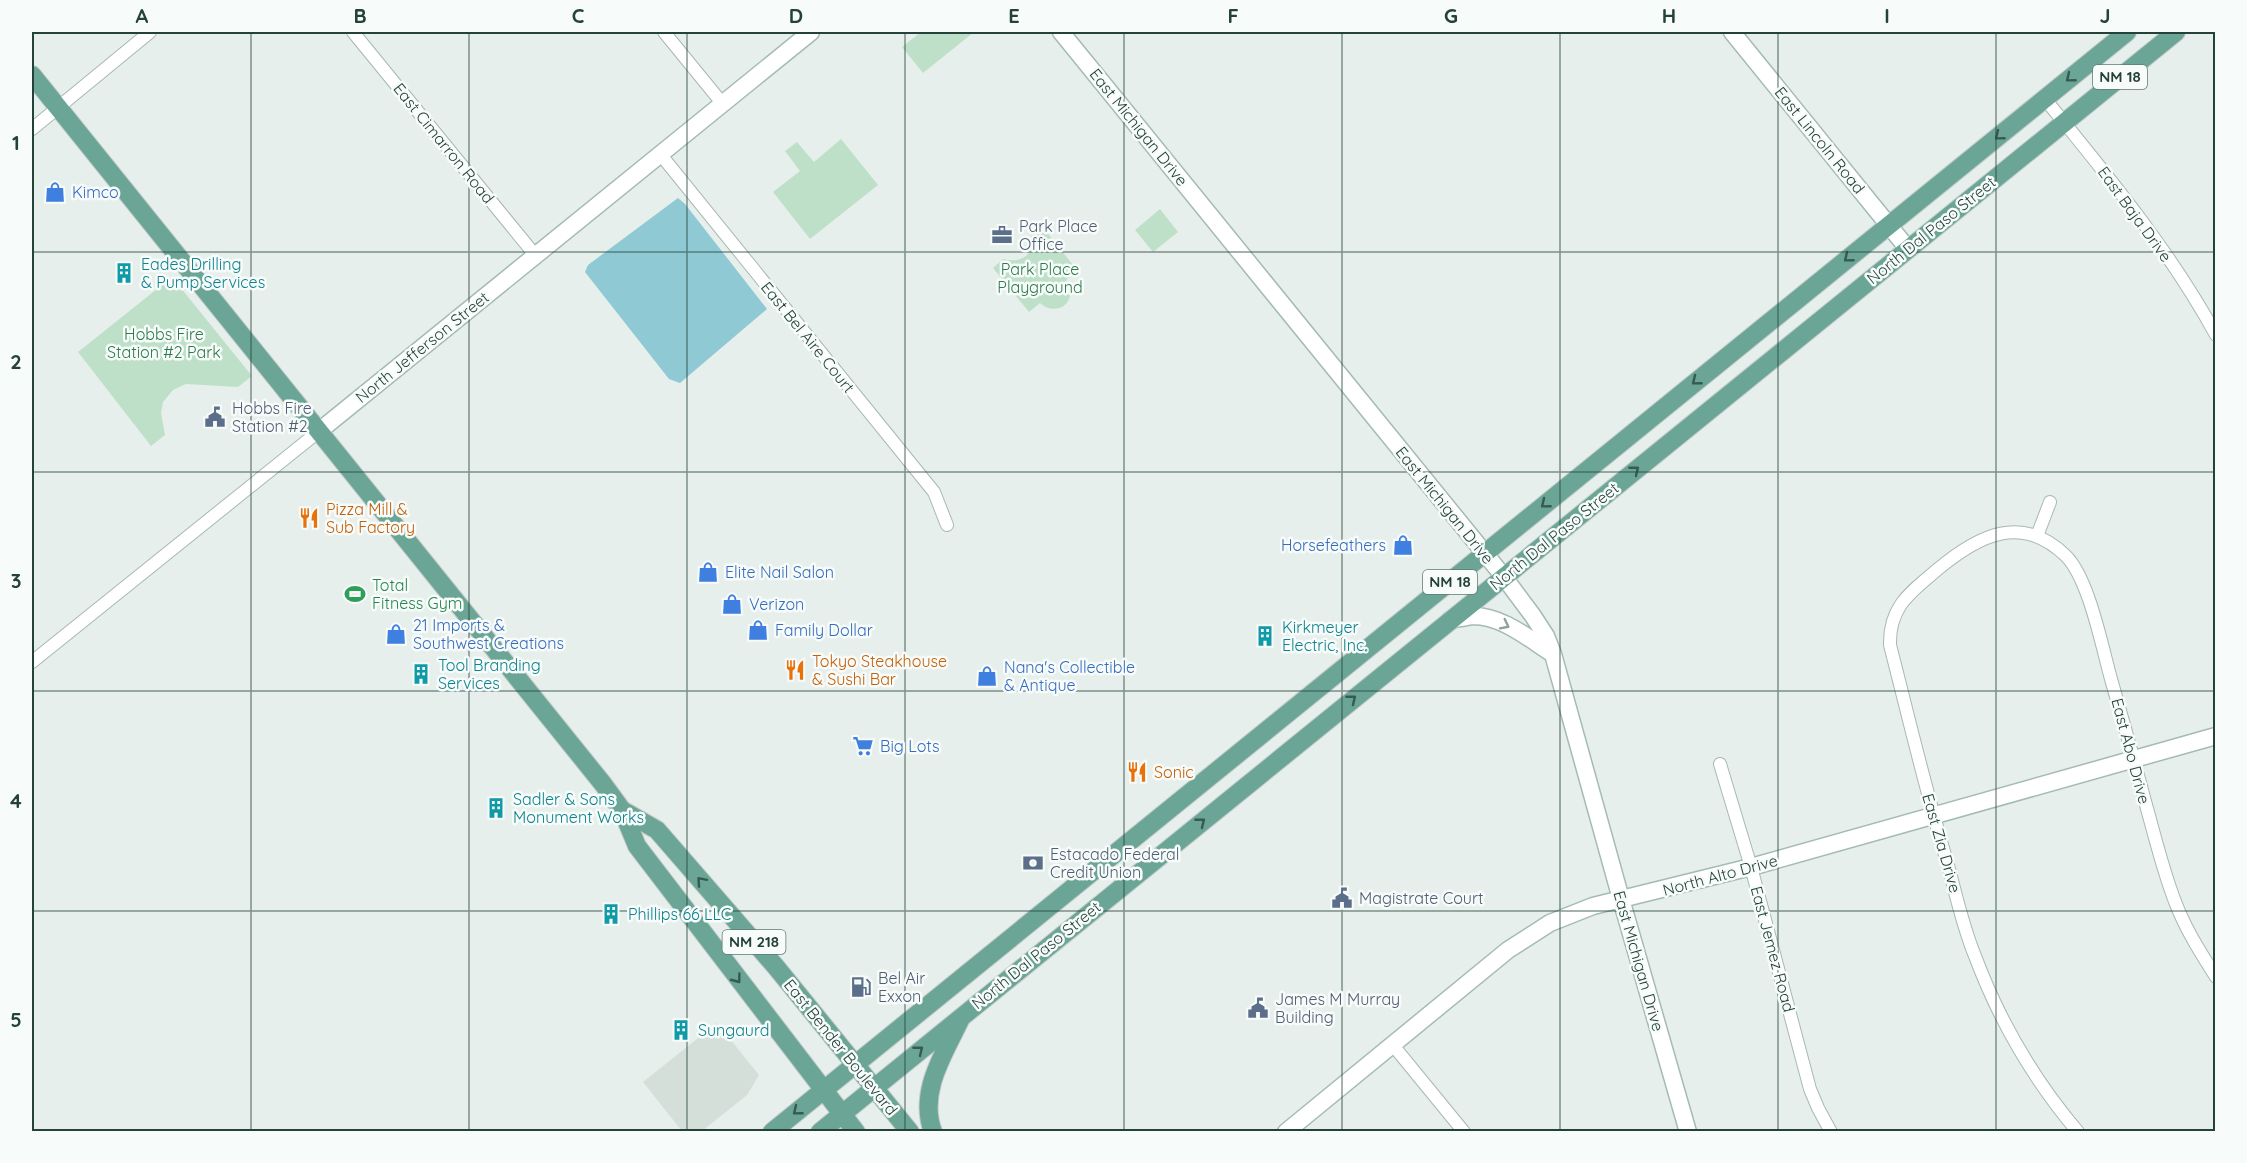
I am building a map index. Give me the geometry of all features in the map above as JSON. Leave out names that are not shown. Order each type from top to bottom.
[{"type":"main road","name":"North Dal Paso Street","points":[[772,1131],[2127,32]]},
{"type":"main road","name":"North Dal Paso Street","points":[[819,1131],[2176,32]]},
{"type":"main road","name":"East Bender Boulevard","points":[[32,75],[622,810],[637,846],[856,1131]]},
{"type":"main road","name":"East Bender Boulevard","points":[[622,810],[657,831],[776,967],[910,1131]]},
{"type":"main road","points":[[933,1131],[929,1100],[932,1084],[937,1065],[962,1016]]},
{"type":"street","points":[[32,129],[150,32]]},
{"type":"street","name":"East Cimarron Road","points":[[353,32],[535,255]]},
{"type":"street","points":[[664,32],[722,104]]},
{"type":"street","name":"North Jefferson Street","points":[[32,662],[812,32]]},
{"type":"street","name":"East Michigan Drive","points":[[1061,32],[1504,577],[1546,636],[1688,1131]]},
{"type":"street","name":"East Lincoln Road","points":[[1732,32],[1908,249]]},
{"type":"street","name":"East Baja Drive","points":[[2044,99],[2136,211],[2196,299],[2216,335]]},
{"type":"street","name":"East Bel Aire Court","points":[[661,155],[934,492],[947,525]]},
{"type":"street","points":[[2037,536],[2050,502]]},
{"type":"street","name":"East Abo Drive","points":[[1956,555],[1974,542],[1990,535],[2024,533],[2037,536],[2052,544],[2068,558],[2079,576],[2093,615],[2163,866],[2178,910],[2198,949],[2216,976]]},
{"type":"street","name":"East Zia Drive","points":[[1956,555],[1901,603],[1890,629],[1890,645],[1933,816],[1974,954],[2000,1016],[2041,1084],[2078,1131]]},
{"type":"street","points":[[1450,620],[1472,616],[1503,622],[1553,654]]},
{"type":"street","name":"North Alto Drive","points":[[1286,1131],[1531,933],[1550,923],[1593,906],[1751,867],[2216,736]]},
{"type":"street","name":"East Jemez Road","points":[[1720,764],[1751,867],[1810,1089],[1832,1131]]},
{"type":"street","points":[[1392,1044],[1464,1131]]},
{"type":"shaded area","points":[[717,1023],[759,1075],[747,1095],[702,1131],[682,1131],[643,1082]]},
{"type":"green space","points":[[921,32],[974,32],[923,73],[902,47]]},
{"type":"green space","points":[[841,139],[878,185],[810,239],[773,192],[800,171],[785,151],[797,142],[814,162]]},
{"type":"green space","points":[[1160,209],[1178,232],[1153,252],[1135,230]]},
{"type":"green space","name":"Park Place Playground","points":[[1042,226],[1077,270],[1066,280],[1070,287],[1070,294],[1065,305],[1054,309],[1040,303],[1029,312],[993,268],[1003,259],[1021,259],[1029,253],[1032,243],[1031,236]]},
{"type":"green space","name":"Hobbs Fire Station #2 Park","points":[[172,277],[252,376],[238,387],[186,384],[173,390],[163,402],[161,413],[165,435],[151,446],[78,352]]},
{"type":"water","points":[[678,198],[767,309],[680,383],[669,379],[585,272],[588,265]]},
{"type":"place","name":"Kimco","points":[[55,192]]},
{"type":"place","name":"Park Place Office","points":[[1002,235]]},
{"type":"place","name":"Eades Drilling & Pump Services","points":[[124,273]]},
{"type":"place","name":"Hobbs Fire Station #2","points":[[215,417]]},
{"type":"place","name":"Pizza Mill & Sub Factory","points":[[309,518]]},
{"type":"place","name":"Horsefeathers","points":[[1403,545]]},
{"type":"place","name":"Elite Nail Salon","points":[[708,572]]},
{"type":"place","name":"Total Fitness Gym","points":[[355,594]]},
{"type":"place","name":"Verizon","points":[[732,604]]},
{"type":"place","name":"Family Dollar","points":[[758,630]]},
{"type":"place","name":"21 Imports & Southwest Creations","points":[[396,634]]},
{"type":"place","name":"Kirkmeyer Electric, Inc.","points":[[1265,636]]},
{"type":"place","name":"Tokyo Steakhouse & Sushi Bar","points":[[795,670]]},
{"type":"place","name":"Tool Branding Services","points":[[421,674]]},
{"type":"place","name":"Nana's Collectible & Antique","points":[[987,676]]},
{"type":"place","name":"Big Lots","points":[[863,746]]},
{"type":"place","name":"Sonic","points":[[1137,772]]},
{"type":"place","name":"Sadler & Sons Monument Works","points":[[496,808]]},
{"type":"place","name":"Estacado Federal Credit Union","points":[[1033,863]]},
{"type":"place","name":"Magistrate Court","points":[[1342,898]]},
{"type":"place","name":"Phillips 66 LLC","points":[[611,914]]},
{"type":"place","name":"Bel Air Exxon","points":[[861,987]]},
{"type":"place","name":"James M Murray Building","points":[[1258,1008]]},
{"type":"place","name":"Sungaurd","points":[[681,1030]]}]
